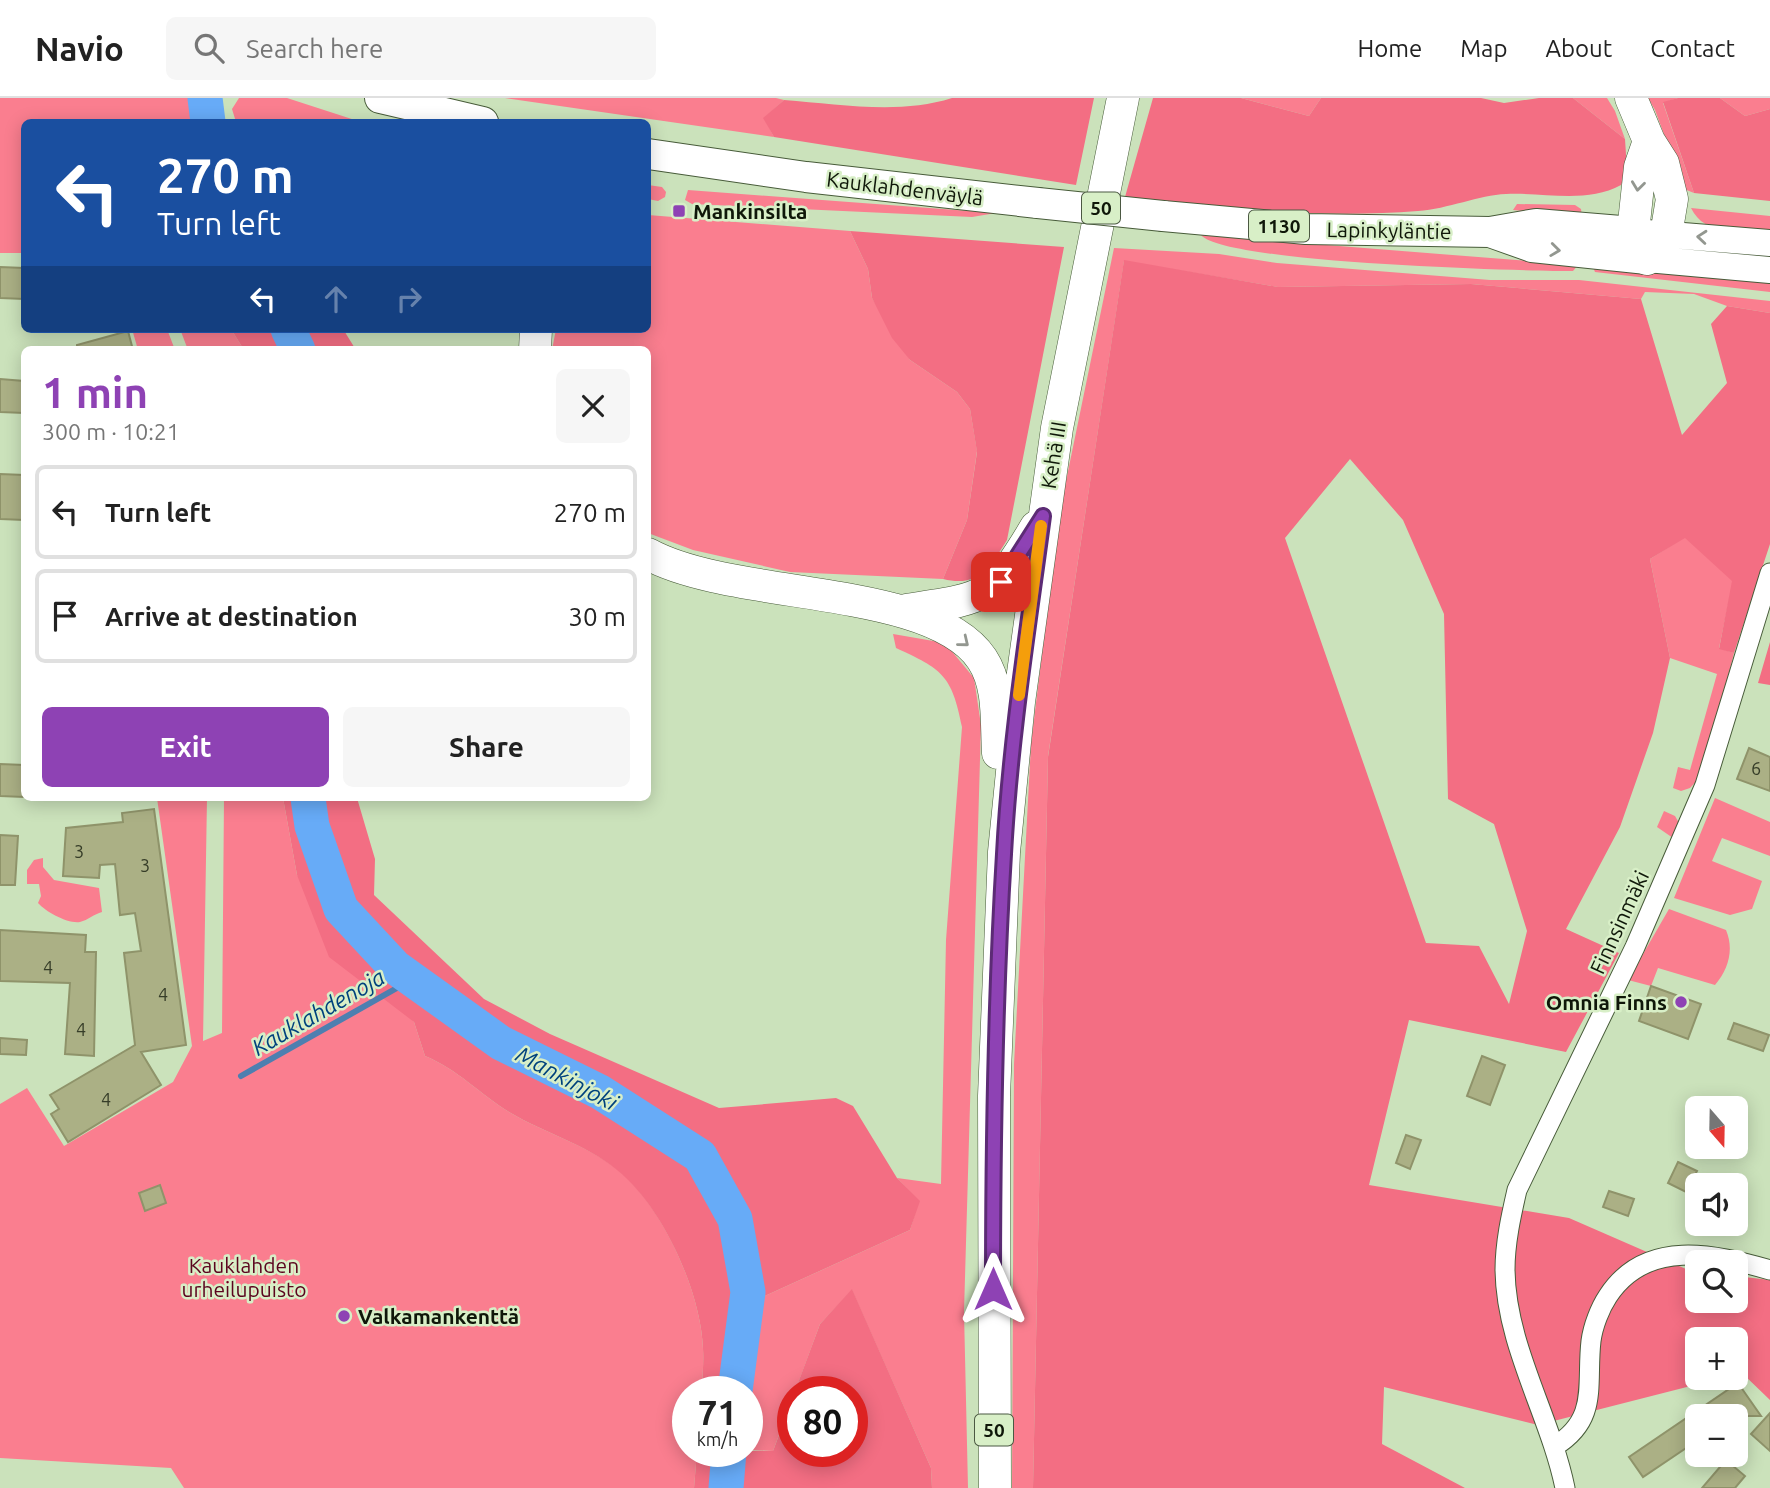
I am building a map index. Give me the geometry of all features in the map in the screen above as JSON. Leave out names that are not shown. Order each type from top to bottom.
[{"type":"highway","name":"Kehä III","points":[[995,1488],[994,1096],[1004,852],[1018,702],[1056,428],[1123,98]]},
{"type":"highway","points":[[1631,98],[1649,141],[1663,163],[1672,199],[1666,234],[1647,259],[1633,232],[1640,167],[1649,141]]},
{"type":"highway","points":[[905,610],[959,602],[992,588],[1013,565],[1043,516]]},
{"type":"highway","points":[[651,555],[702,575],[746,585],[905,610],[940,624],[969,645],[982,660],[994,686],[1004,852]]},
{"type":"main road","points":[[380,98],[470,119]]},
{"type":"main road","name":"Kauklahdenväylä","points":[[651,155],[806,177],[1163,216]]},
{"type":"main road","name":"Lapinkyläntie","points":[[1163,216],[1306,229],[1490,232],[1536,224],[1770,243]]},
{"type":"main road","name":"Lapinkyläntie","points":[[1490,232],[1532,247],[1770,270]]},
{"type":"street","name":"Finnsinmäki","points":[[1565,1488],[1555,1446],[1516,1338],[1505,1272],[1508,1227],[1517,1190],[1635,947],[1705,785],[1770,572]]},
{"type":"street","points":[[1555,1446],[1580,1425],[1590,1395],[1591,1339],[1602,1306],[1617,1283],[1646,1261],[1673,1254],[1715,1255],[1770,1270]]},
{"type":"green space","points":[[0,98],[199,98],[202,119],[21,119],[21,253],[0,253]]},
{"type":"green space","points":[[239,98],[287,98],[352,119],[235,119],[232,109]]},
{"type":"green space","points":[[505,98],[784,100],[764,118],[774,137]]},
{"type":"green space","points":[[1241,98],[1321,98],[1309,116]]},
{"type":"green space","points":[[1573,98],[1607,98],[1625,139]]},
{"type":"green space","points":[[1648,98],[1678,98],[1663,103],[1694,193],[1684,189]]},
{"type":"green space","points":[[1720,98],[1770,98],[1770,109],[1745,116]]},
{"type":"green space","points":[[651,185],[662,187],[666,192],[665,197],[658,201],[651,200]]},
{"type":"green space","points":[[688,190],[996,213],[972,217],[692,204],[685,200]]},
{"type":"green space","points":[[1517,204],[1575,205],[1581,209],[1582,217],[1513,210]]},
{"type":"green space","points":[[1691,208],[1770,216],[1770,233],[1715,228],[1705,224]]},
{"type":"green space","points":[[651,215],[850,231],[868,269],[872,298],[910,360],[957,392],[970,409],[977,451],[967,520],[943,579],[790,572],[693,550],[651,534],[651,346],[553,346],[555,333],[651,333]]},
{"type":"green space","points":[[1201,235],[1578,265],[1573,271],[1543,271],[1376,264],[1262,252],[1221,245]]},
{"type":"green space","points":[[1114,248],[1219,254],[1277,263],[1490,280],[1579,280],[1770,301],[1770,313],[1727,306],[1694,294],[1645,292],[1641,299],[1471,284],[1278,287],[1124,261],[1048,756],[1033,1488],[1012,1488],[1014,1064],[1031,744],[1059,515]]},
{"type":"green space","points":[[1592,265],[1770,280],[1770,292],[1595,272]]},
{"type":"green space","points":[[133,333],[169,333],[173,346],[137,346]]},
{"type":"green space","points":[[182,333],[233,333],[242,346],[186,346]]},
{"type":"green space","points":[[1685,537],[1733,581],[1719,648],[1734,653],[1704,773],[1690,788],[1681,791],[1673,788],[1678,767],[1690,770],[1717,674],[1670,658],[1650,559]]},
{"type":"green space","points":[[893,634],[945,643],[974,678],[981,725],[964,1312],[968,1488],[932,1488],[931,1468],[852,1290],[820,1324],[801,1376],[777,1376],[777,1440],[773,1451],[763,1451],[763,1376],[730,1376],[736,1309],[910,1230],[919,1201],[897,1178],[941,1184],[946,940],[962,727],[954,696],[943,676],[924,662],[896,648]]},
{"type":"green space","points":[[1715,798],[1770,822],[1770,856],[1722,838],[1712,861],[1762,881],[1752,909],[1730,915],[1674,898]]},
{"type":"green space","name":"Kauklahden urheilupuisto","points":[[157,801],[207,801],[203,1041],[222,1033],[224,801],[284,801],[297,875],[414,1022],[425,1056],[448,1068],[509,1112],[606,1161],[634,1186],[664,1227],[687,1276],[701,1326],[702,1376],[672,1376],[672,1467],[696,1467],[694,1488],[184,1488],[171,1468],[0,1458],[0,1104],[27,1088],[64,1146],[173,1082],[192,1046]]},
{"type":"green space","points":[[1664,811],[1675,816],[1679,823],[1673,838],[1657,827]]},
{"type":"green space","points":[[43,858],[43,867],[54,880],[99,888],[102,912],[75,922],[57,917],[38,903],[41,896],[39,884],[27,884],[27,870],[34,860]]},
{"type":"green space","points":[[1669,909],[1726,930],[1730,944],[1729,959],[1715,985],[1658,968],[1651,986],[1628,980]]},
{"type":"shaded area","points":[[952,98],[1094,98],[1076,185],[774,137],[763,118],[784,100],[890,107]]},
{"type":"shaded area","points":[[1153,98],[1241,98],[1309,116],[1321,98],[1481,98],[1504,103],[1539,98],[1573,98],[1625,139],[1627,170],[1621,185],[1594,194],[1506,194],[1429,210],[1381,213],[1271,211],[1125,197]]},
{"type":"shaded area","points":[[1678,98],[1720,98],[1745,116],[1770,109],[1770,201],[1694,193],[1663,102]]},
{"type":"shaded area","points":[[850,231],[1064,247],[1007,540],[989,567],[975,578],[955,581],[943,579],[967,520],[977,452],[970,409],[957,392],[910,360],[892,338],[872,298],[868,269]]},
{"type":"shaded area","points":[[1124,260],[1278,287],[1471,284],[1641,299],[1682,435],[1727,383],[1711,324],[1727,306],[1770,313],[1770,544],[1734,653],[1719,649],[1732,581],[1685,538],[1650,559],[1670,658],[1653,733],[1620,827],[1566,929],[1619,953],[1566,1052],[1409,1020],[1369,1185],[1569,1218],[1685,1269],[1685,1313],[1748,1313],[1748,1277],[1770,1280],[1770,1400],[1748,1379],[1748,1327],[1685,1327],[1685,1387],[1538,1425],[1384,1387],[1382,1444],[1465,1488],[1033,1488],[1048,757]],"holes":[[[1350,459],[1403,520],[1444,614],[1448,799],[1494,824],[1527,931],[1509,1004],[1479,946],[1426,943],[1285,538]]]},
{"type":"shaded area","points":[[233,333],[345,333],[354,346],[242,346]]},
{"type":"shaded area","points":[[1770,642],[1770,685],[1758,683]]},
{"type":"shaded area","points":[[284,801],[358,801],[375,859],[374,895],[484,999],[550,1034],[719,1108],[836,1098],[853,1106],[897,1178],[920,1201],[910,1230],[736,1309],[730,1376],[702,1376],[701,1326],[687,1276],[663,1227],[634,1186],[605,1161],[509,1112],[448,1068],[425,1056],[414,1022],[329,957],[297,875]]},
{"type":"shaded area","points":[[852,1289],[931,1468],[932,1488],[694,1488],[696,1467],[763,1467],[763,1451],[773,1451],[777,1440],[777,1467],[868,1467],[868,1376],[801,1376],[820,1324]]},
{"type":"building","points":[[0,267],[21,268],[21,299],[0,298]]},
{"type":"building","points":[[129,333],[132,346],[77,346]]},
{"type":"building","points":[[0,379],[21,381],[21,413],[0,412]]},
{"type":"building","points":[[0,474],[21,475],[21,520],[0,519]]},
{"type":"building","points":[[1749,748],[1770,757],[1770,791],[1737,779]]},
{"type":"building","points":[[0,764],[21,765],[21,797],[0,796]]},
{"type":"building","points":[[154,809],[186,1045],[141,1052],[161,1085],[68,1142],[51,1114],[59,1109],[50,1095],[135,1045],[124,953],[141,951],[135,913],[120,915],[115,864],[100,865],[99,878],[63,876],[66,828],[123,822],[122,813]]},
{"type":"building","points":[[0,835],[18,836],[15,885],[0,885]]},
{"type":"building","points":[[0,930],[86,935],[85,952],[96,952],[94,1056],[65,1054],[70,983],[0,981]]},
{"type":"building","points":[[1651,986],[1701,1004],[1688,1039],[1639,1021]]},
{"type":"building","points":[[1734,1023],[1769,1035],[1763,1051],[1728,1039]]},
{"type":"building","points":[[0,1038],[27,1040],[26,1055],[0,1054]]},
{"type":"building","points":[[1482,1056],[1505,1065],[1490,1105],[1467,1096]]},
{"type":"building","points":[[1406,1135],[1421,1140],[1410,1169],[1396,1163]]},
{"type":"building","points":[[1678,1162],[1697,1171],[1685,1173],[1685,1192],[1668,1183]]},
{"type":"building","points":[[160,1185],[166,1203],[145,1211],[139,1193]]},
{"type":"building","points":[[1609,1191],[1634,1199],[1628,1216],[1603,1207]]},
{"type":"building","points":[[1728,1390],[1743,1390],[1761,1416],[1748,1416],[1748,1404],[1707,1404]]},
{"type":"building","points":[[1770,1413],[1770,1451],[1751,1434]]},
{"type":"building","points":[[1685,1419],[1685,1449],[1643,1477],[1629,1457]]},
{"type":"building","points":[[1720,1467],[1734,1467],[1745,1476],[1735,1488],[1702,1488]]},
{"type":"waterway","name":"Mankinjoki","points":[[205,98],[208,119]]},
{"type":"waterway","name":"Mankinjoki","points":[[290,333],[296,346]]},
{"type":"waterway","name":"Mankinjoki","points":[[308,801],[312,826],[341,909],[395,967],[501,1043],[600,1092],[700,1156],[735,1219],[748,1292],[737,1376]]},
{"type":"waterway","name":"Kauklahdenoja","points":[[241,1076],[411,980]]},
{"type":"waterway","name":"Mankinjoki","points":[[726,1488],[728,1467]]},
{"type":"slow traffic","points":[[1019,695],[1041,526]]},
{"type":"place","name":"Mankinsilta","points":[[679,211]]},
{"type":"place","name":"Omnia Finns","points":[[1681,1002]]},
{"type":"place","name":"Valkamankenttä","points":[[344,1316]]},
{"type":"route","points":[[993,1289],[994,1096],[1004,852],[1018,702],[1043,516],[1001,582]]}]
